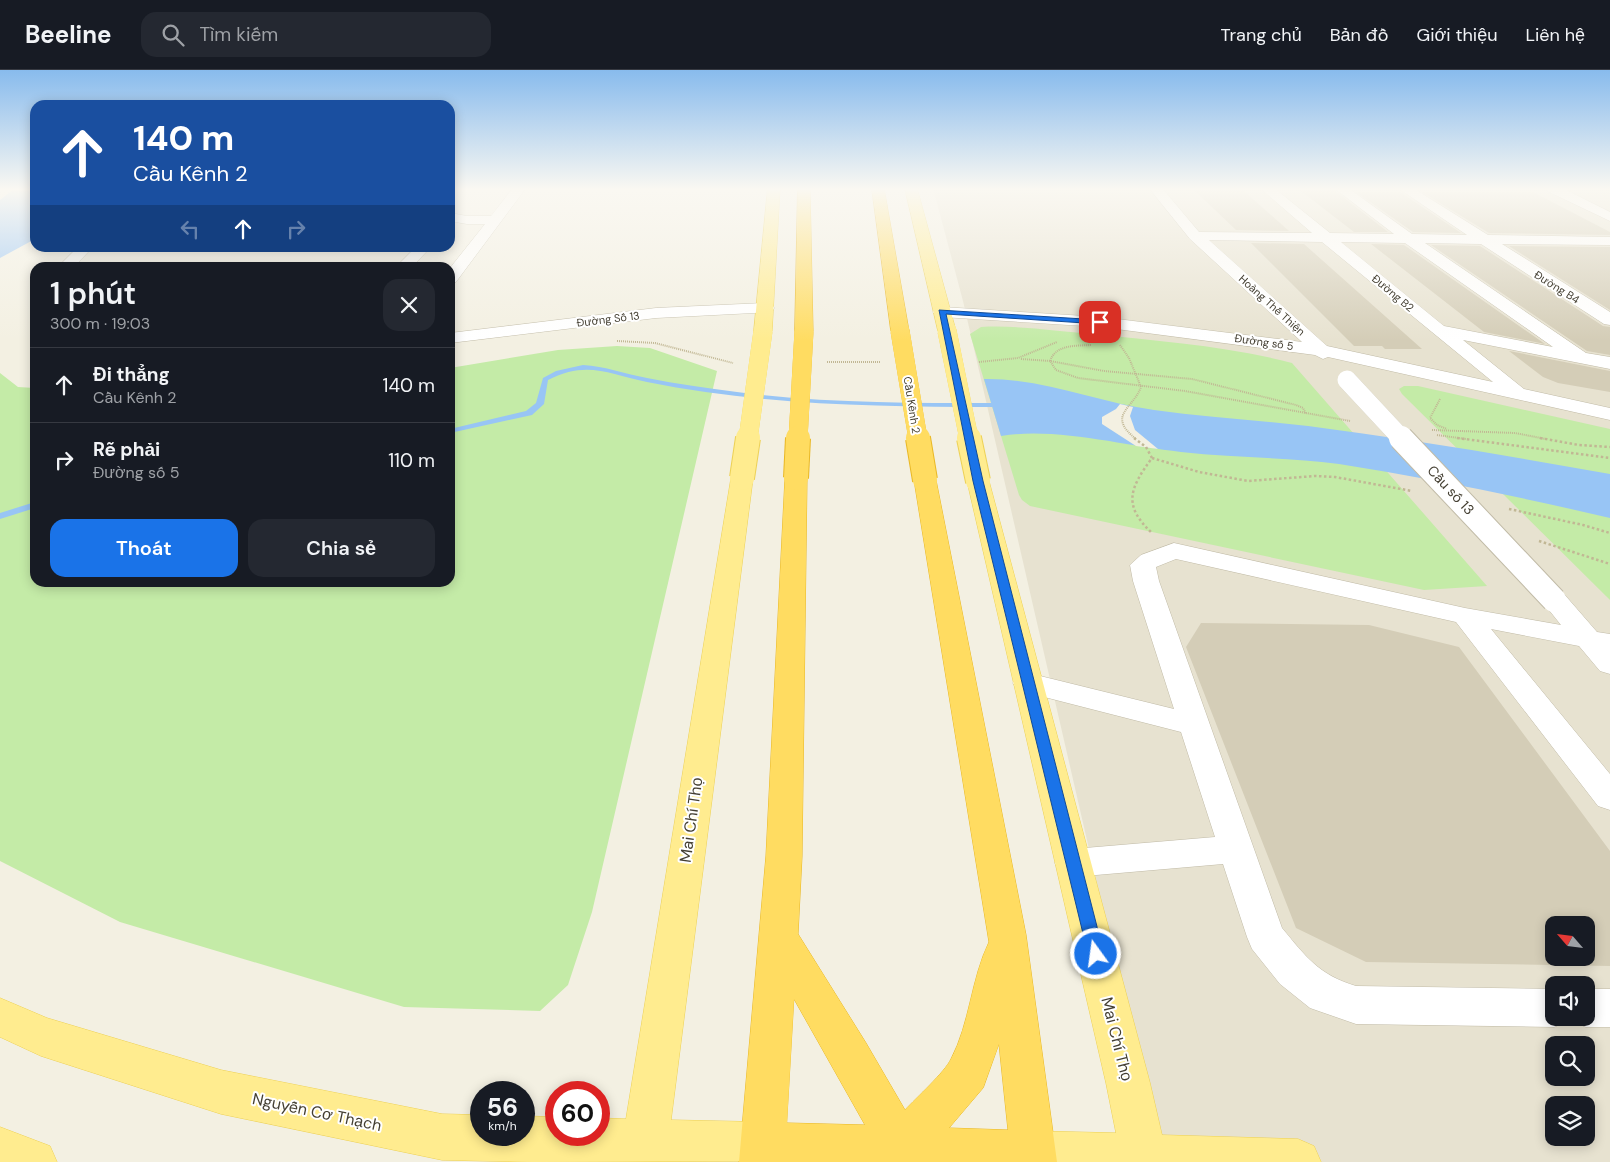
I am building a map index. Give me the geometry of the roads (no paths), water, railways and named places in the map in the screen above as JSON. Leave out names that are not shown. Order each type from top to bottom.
[{"type":"highway","points":[[804,239],[804,331],[796,478],[785,846],[766,1156],[1033,1159],[1007,935]]},
{"type":"highway","name":"Cầu Kênh 2","points":[[886,239],[925,480],[1007,935]]},
{"type":"highway","points":[[902,1158],[968,1073],[988,1013],[1007,935]]},
{"type":"highway","points":[[778,936],[851,1057],[902,1158]]},
{"type":"main road","points":[[766,308],[771,239]]},
{"type":"main road","points":[[924,239],[944,321]]},
{"type":"main road","name":"Mai Chí Thọ","points":[[644,1152],[766,308]]},
{"type":"main road","name":"Mai Chí Thọ","points":[[944,321],[978,481],[1128,1083],[1144,1160]]},
{"type":"main road","name":"Nguyễn Cơ Thạch","points":[[0,1017],[41,1036],[221,1092],[442,1137],[644,1152],[766,1156]]},
{"type":"main road","points":[[0,1150],[34,1162]]},
{"type":"main road","points":[[1033,1159],[1298,1162]]},
{"type":"street","points":[[455,272],[481,239]]},
{"type":"street","name":"Hoàng Thế Thiện","points":[[1199,239],[1319,350],[1347,380]]},
{"type":"street","name":"Đường B2","points":[[1328,239],[1438,330],[1522,395]]},
{"type":"street","points":[[1409,239],[1583,358]]},
{"type":"street","points":[[1481,239],[1610,241]]},
{"type":"street","name":"Đường B4","points":[[1481,239],[1610,320]]},
{"type":"street","points":[[70,262],[81,252]]},
{"type":"street","points":[[408,262],[419,252]]},
{"type":"street","name":"Đường Số 13","points":[[455,337],[656,313],[766,308]]},
{"type":"street","name":"Đường số 5","points":[[944,321],[1118,324],[1319,350],[1610,414]]},
{"type":"street","points":[[1438,330],[1610,363]]},
{"type":"street","name":"Cầu số 13","points":[[1347,380],[1554,600],[1599,641]]},
{"type":"street","points":[[1545,1008],[1356,1005],[1324,995],[1294,972],[1266,937],[1146,582],[1143,565],[1150,560],[1174,551],[1465,616],[1599,641],[1610,664]]},
{"type":"street","points":[[1465,616],[1610,797]]},
{"type":"street","points":[[1028,683],[1195,725]]},
{"type":"street","points":[[1072,863],[1237,849]]},
{"type":"street","points":[[1595,1008],[1610,1008]]},
{"type":"water","points":[[0,239],[30,239],[30,242],[0,258]]},
{"type":"water","points":[[984,379],[1027,382],[1154,410],[1346,431],[1610,474],[1610,518],[1475,488],[1339,464],[1181,452],[1091,438],[1045,434],[1001,436]]},
{"type":"waterway","points":[[455,430],[529,413],[540,404],[545,379],[571,368],[583,367],[607,370],[647,380],[693,388],[786,399],[872,405],[992,405]]},
{"type":"waterway","points":[[0,516],[30,507]]}]
